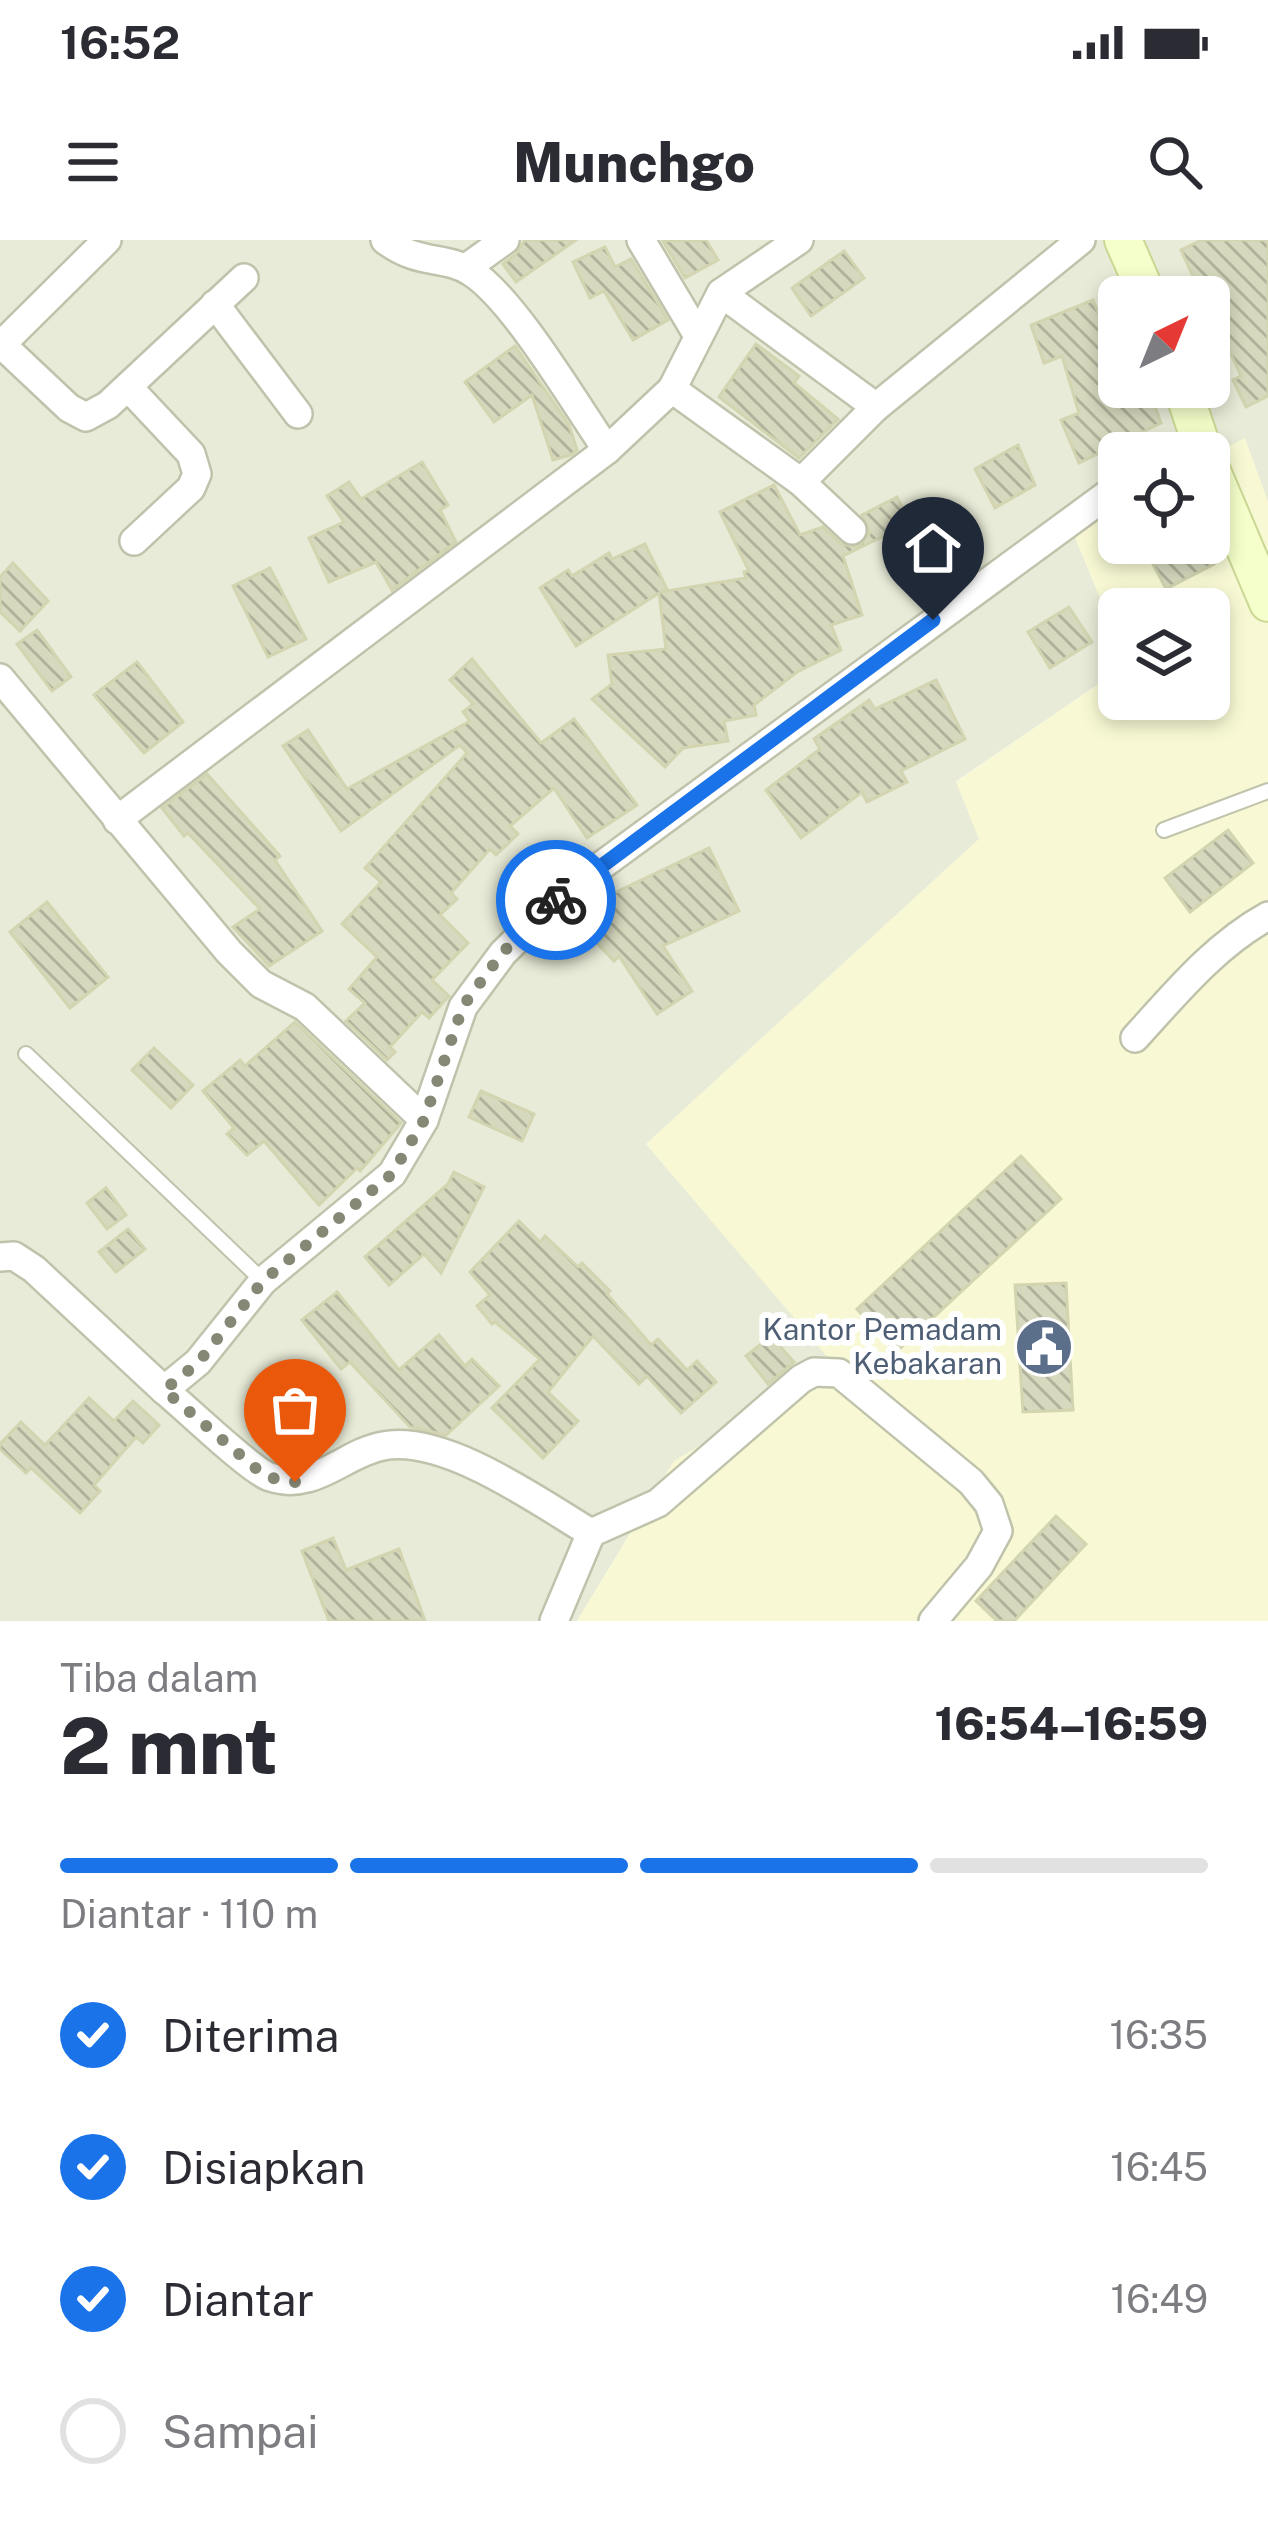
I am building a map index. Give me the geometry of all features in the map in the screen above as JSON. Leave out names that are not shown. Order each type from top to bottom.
[{"type":"main road","points":[[1131,243],[1141,276]]},
{"type":"main road","points":[[1230,522],[1268,603]]},
{"type":"street","points":[[107,240],[1,343],[78,416],[96,414],[244,278]]},
{"type":"street","points":[[385,240],[404,255],[466,268],[506,306],[607,450]]},
{"type":"street","points":[[466,268],[505,240]]},
{"type":"street","points":[[640,240],[698,334]]},
{"type":"street","points":[[117,820],[607,450],[672,389],[721,293],[799,240]]},
{"type":"street","points":[[801,482],[876,407],[1081,240]]},
{"type":"street","points":[[721,293],[876,407]]},
{"type":"street","points":[[215,304],[298,414]]},
{"type":"street","points":[[128,387],[191,454],[197,474],[191,488],[134,542]]},
{"type":"street","points":[[672,389],[801,482],[852,530]]},
{"type":"street","points":[[164,1390],[198,1363],[263,1281],[392,1174],[424,1120],[463,1006],[502,953],[564,893],[1098,501]]},
{"type":"street","points":[[0,678],[261,984],[305,1007],[424,1120]]},
{"type":"street","points":[[1135,1038],[1198,969],[1268,916]]},
{"type":"street","points":[[0,1257],[14,1256],[34,1269],[266,1477],[295,1482],[382,1446],[440,1450],[512,1484],[591,1533]]},
{"type":"street","points":[[554,1621],[591,1533],[658,1503],[814,1372],[838,1373],[971,1482],[988,1504],[998,1531],[979,1566],[933,1621]]},
{"type":"lane","points":[[1163,830],[1268,791]]},
{"type":"lane","points":[[26,1054],[263,1281]]},
{"type":"shaded area","points":[[0,240],[1268,240],[1268,502],[1245,439],[1230,446],[1230,432],[1098,432],[1098,516],[1072,530],[1098,593],[1098,684],[956,781],[980,838],[646,1144],[836,1366],[674,1461],[577,1621],[0,1621]]},
{"type":"shaded area","points":[[1245,438],[1268,502],[1268,1621],[577,1621],[674,1461],[835,1366],[646,1144],[979,839],[956,782],[1098,684],[1098,720],[1230,720],[1230,588],[1098,588],[1098,593],[1072,530],[1098,516],[1098,564],[1230,564],[1230,446]]},
{"type":"building","points":[[525,240],[576,240],[516,282],[503,264]]},
{"type":"building","points":[[706,240],[718,260],[685,278],[663,241]]},
{"type":"building","points":[[1202,240],[1268,240],[1268,396],[1246,407],[1233,380],[1241,376],[1230,352],[1230,276],[1193,276],[1181,250]]},
{"type":"building","points":[[605,247],[615,267],[631,259],[668,320],[633,340],[604,291],[590,298],[573,262]]},
{"type":"building","points":[[844,251],[864,278],[811,316],[792,288]]},
{"type":"building","points":[[1093,300],[1098,312],[1098,408],[1156,408],[1161,423],[1143,432],[1098,432],[1098,454],[1079,463],[1061,420],[1079,413],[1062,356],[1044,363],[1031,325]]},
{"type":"building","points":[[756,344],[799,376],[794,383],[838,419],[799,458],[719,397]]},
{"type":"building","points":[[515,346],[569,425],[577,450],[571,455],[553,460],[532,395],[494,422],[465,382]]},
{"type":"building","points":[[1018,445],[1035,485],[995,508],[975,469]]},
{"type":"building","points":[[422,462],[448,505],[440,510],[456,542],[392,590],[376,562],[329,582],[309,538],[344,522],[327,496],[349,482],[361,499]]},
{"type":"building","points":[[774,485],[800,535],[823,527],[841,544],[858,547],[870,533],[862,515],[897,497],[910,523],[843,556],[862,615],[831,625],[841,650],[797,672],[754,705],[756,715],[724,721],[728,741],[683,748],[665,767],[592,699],[612,684],[608,655],[666,649],[659,593],[576,646],[540,588],[568,570],[572,576],[609,553],[612,559],[645,544],[667,589],[661,592],[746,578],[744,572],[749,571],[720,512]]},
{"type":"building","points":[[13,563],[48,601],[20,631],[0,612],[0,577]]},
{"type":"building","points":[[1153,564],[1214,564],[1168,588]]},
{"type":"building","points":[[270,568],[306,639],[268,657],[233,586]]},
{"type":"building","points":[[1069,607],[1092,642],[1050,668],[1028,632]]},
{"type":"building","points":[[37,630],[71,677],[52,691],[17,644]]},
{"type":"building","points":[[472,659],[541,743],[574,719],[637,805],[587,838],[554,788],[510,826],[518,834],[496,855],[490,849],[451,893],[457,899],[440,915],[468,943],[432,980],[449,996],[429,1018],[422,1012],[390,1047],[395,1052],[387,1060],[346,1021],[365,1003],[349,989],[377,957],[342,924],[381,882],[365,868],[467,753],[460,745],[341,831],[283,746],[308,730],[347,789],[470,721],[463,712],[473,704],[450,680]]},
{"type":"building","points":[[137,662],[183,722],[144,753],[94,695]]},
{"type":"building","points":[[936,680],[965,739],[901,771],[907,782],[867,802],[862,792],[801,838],[766,790],[820,749],[814,739],[869,700],[875,709]]},
{"type":"building","points":[[207,774],[280,856],[275,860],[322,931],[269,966],[233,927],[260,909],[188,833],[184,836],[162,808]]},
{"type":"building","points":[[1228,830],[1253,863],[1190,912],[1165,878]]},
{"type":"building","points":[[709,848],[739,911],[663,946],[692,991],[657,1014],[619,956],[614,961],[580,925],[614,893]]},
{"type":"building","points":[[47,902],[108,977],[70,1008],[10,932]]},
{"type":"building","points":[[295,1022],[401,1123],[360,1171],[357,1168],[319,1205],[264,1141],[247,1155],[227,1134],[234,1128],[203,1091],[240,1060],[245,1066]]},
{"type":"building","points":[[154,1048],[193,1085],[171,1108],[132,1070]]},
{"type":"building","points":[[481,1091],[534,1114],[522,1141],[469,1117]]},
{"type":"building","points":[[1021,1156],[1061,1199],[896,1352],[857,1309]]},
{"type":"building","points":[[454,1172],[484,1187],[441,1273],[424,1254],[389,1285],[365,1257],[448,1184]]},
{"type":"building","points":[[106,1188],[126,1215],[107,1229],[87,1203]]},
{"type":"building","points":[[519,1221],[540,1242],[545,1236],[578,1267],[582,1263],[651,1345],[658,1339],[687,1370],[697,1361],[716,1382],[681,1413],[647,1376],[639,1384],[593,1336],[548,1392],[578,1421],[543,1458],[492,1408],[540,1359],[492,1324],[477,1306],[490,1295],[470,1272]]},
{"type":"building","points":[[128,1229],[145,1249],[116,1272],[99,1252]]},
{"type":"building","name":"Kantor Pemadam Kebakaran","points":[[1066,1283],[1073,1410],[1023,1412],[1015,1285]]},
{"type":"building","points":[[337,1292],[399,1370],[439,1335],[465,1366],[472,1359],[499,1386],[446,1435],[410,1427],[350,1362],[341,1369],[302,1320]]},
{"type":"building","points":[[771,1336],[794,1362],[768,1384],[746,1356]]},
{"type":"building","points":[[89,1398],[114,1421],[133,1401],[159,1425],[143,1443],[136,1437],[94,1485],[100,1491],[80,1513],[31,1468],[26,1473],[0,1444],[21,1422],[45,1445]]},
{"type":"building","points":[[1056,1516],[1086,1544],[1014,1621],[997,1621],[976,1601]]},
{"type":"building","points":[[333,1538],[346,1570],[399,1549],[425,1621],[329,1621],[302,1551]]},
{"type":"way so far","points":[[295,1482],[266,1477],[164,1390],[198,1363],[263,1281],[392,1174],[424,1120],[463,1006],[502,953],[556,900]]},
{"type":"place","name":"Kantor Pemadam Kebakaran","points":[[1044,1347]]},
{"type":"route","points":[[556,900],[933,620]]}]
